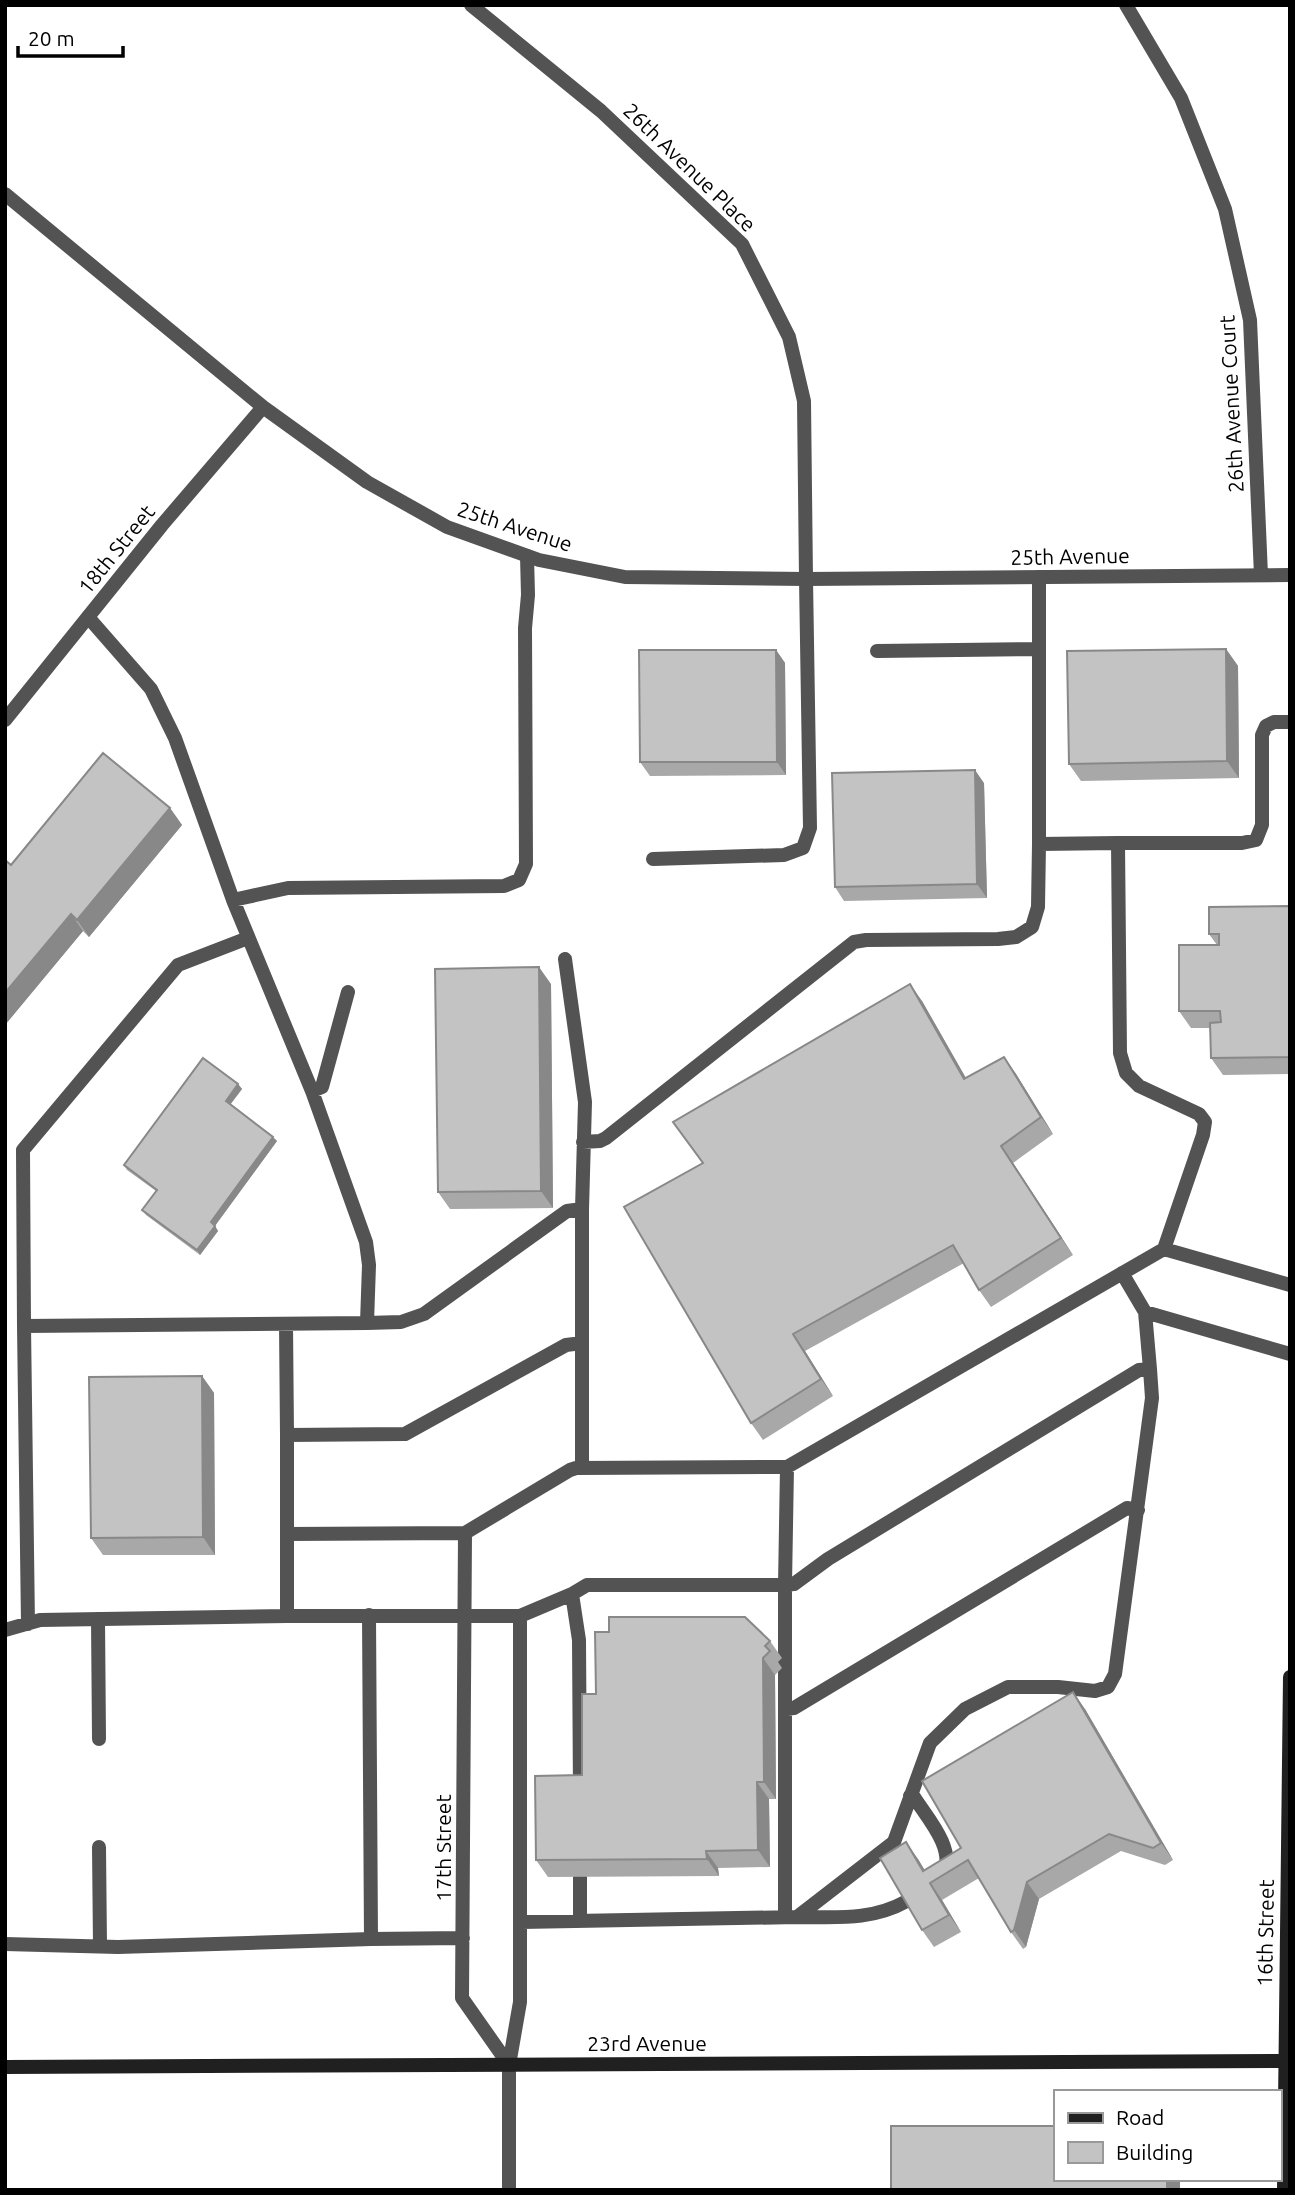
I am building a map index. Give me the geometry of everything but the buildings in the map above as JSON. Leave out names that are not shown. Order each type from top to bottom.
[{"type":"main road","name":"16th Street","points":[[1284,2190],[1290,1677]]},
{"type":"main road","name":"23rd Avenue","points":[[5,2067],[1287,2060]]},
{"type":"street","name":"26th Avenue Place","points":[[471,5],[601,110],[742,244],[789,337],[804,401],[810,828],[803,848],[784,855],[653,859]]},
{"type":"street","name":"26th Avenue Court","points":[[1126,5],[1181,98],[1226,209],[1250,320],[1261,575]]},
{"type":"street","name":"25th Avenue","points":[[5,194],[262,407],[367,482],[447,527],[538,560],[625,577],[806,579],[1290,575]]},
{"type":"street","name":"18th Street","points":[[5,720],[262,407]]},
{"type":"street","points":[[233,900],[288,888],[504,886],[519,880],[526,864],[524,628],[528,595],[527,556]]},
{"type":"street","points":[[583,1142],[606,1138],[854,942],[998,939],[1017,937],[1032,927],[1038,907],[1039,577]]},
{"type":"street","points":[[88,617],[151,689],[175,738],[233,900],[312,1091],[366,1242],[369,1265],[367,1323]]},
{"type":"street","points":[[877,651],[1039,649]]},
{"type":"street","points":[[1039,844],[1242,843],[1256,840],[1262,825],[1262,735],[1266,726],[1274,722],[1290,722]]},
{"type":"street","points":[[287,1534],[465,1533],[570,1469],[786,1467],[1164,1249],[1205,1122],[1199,1114],[1139,1086],[1126,1073],[1119,1053],[1118,844]]},
{"type":"street","points":[[28,1623],[23,1150],[178,965],[248,938]]},
{"type":"street","points":[[565,959],[584,1102],[582,1468]]},
{"type":"street","points":[[312,1091],[322,1087],[348,992]]},
{"type":"street","points":[[24,1326],[401,1322],[415,1319],[567,1212],[582,1209]]},
{"type":"street","points":[[1164,1249],[1290,1285]]},
{"type":"street","points":[[791,1917],[894,1842],[930,1743],[965,1709],[1008,1687],[1058,1687],[1094,1691],[1108,1687],[1115,1674],[1152,1398],[1144,1312],[1122,1273]]},
{"type":"street","points":[[1144,1312],[1290,1354]]},
{"type":"street","points":[[286,1324],[287,1616]]},
{"type":"street","points":[[287,1435],[405,1434],[566,1345],[582,1343]]},
{"type":"street","points":[[5,1630],[40,1620],[369,1615],[520,1616],[587,1585],[794,1584],[828,1559],[1139,1370],[1150,1368]]},
{"type":"street","points":[[786,1467],[785,1709],[791,1917]]},
{"type":"street","points":[[785,1709],[793,1708],[1127,1508],[1138,1510]]},
{"type":"street","name":"17th Street","points":[[465,1533],[462,1998],[509,2065]]},
{"type":"street","points":[[572,1594],[579,1640],[580,1793]]},
{"type":"street","points":[[369,1615],[371,1940]]},
{"type":"street","points":[[509,2190],[509,2065],[520,2002],[520,1616]]},
{"type":"street","points":[[98,1619],[99,1739]]},
{"type":"street","points":[[910,1796],[914,1797],[943,1843],[948,1861],[946,1873],[933,1885]]},
{"type":"street","points":[[99,1847],[100,1946]]},
{"type":"street","points":[[580,1877],[580,1921]]},
{"type":"street","points":[[521,1922],[869,1916],[889,1912],[907,1901]]},
{"type":"street","points":[[5,1944],[100,1946],[463,1938]]}]
